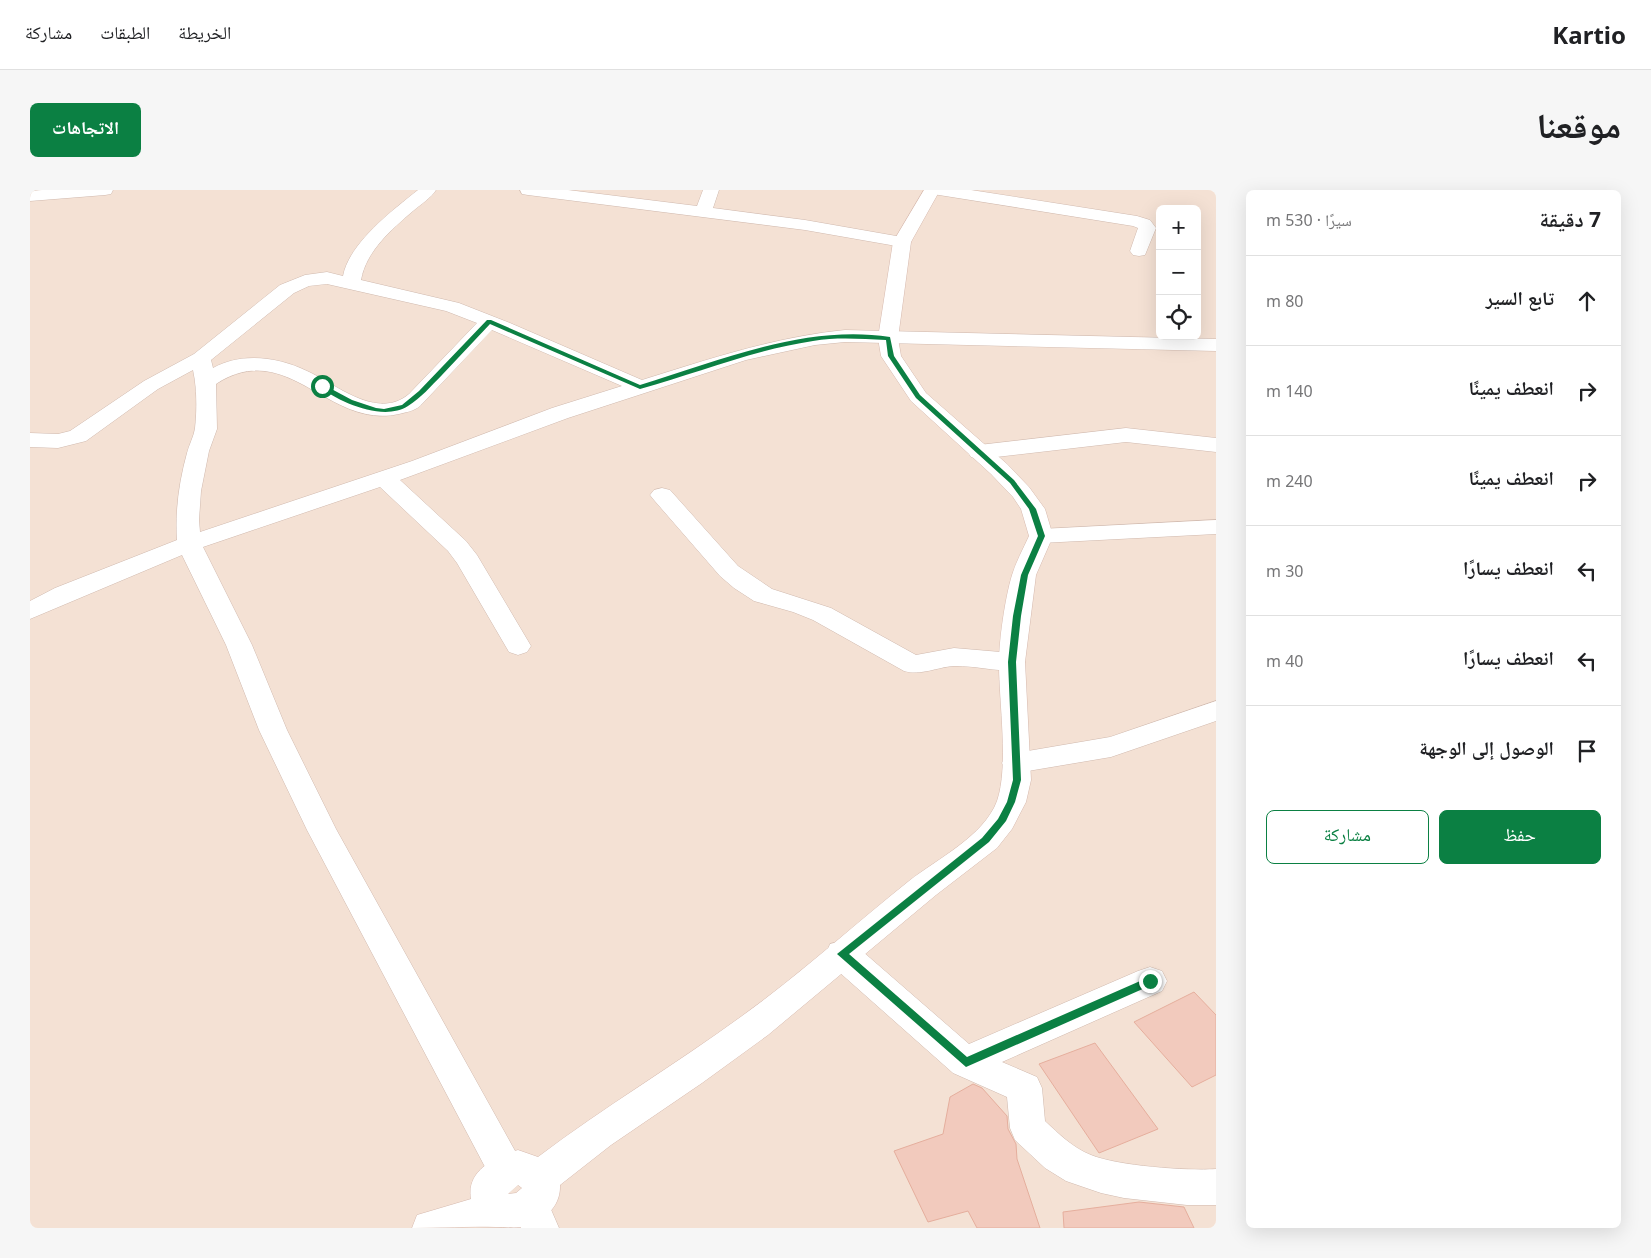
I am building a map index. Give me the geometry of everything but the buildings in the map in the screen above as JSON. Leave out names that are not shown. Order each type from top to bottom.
[{"type":"street","points":[[30,196],[104,190]]},
{"type":"street","points":[[351,282],[353,269],[369,246],[410,204],[428,190]]},
{"type":"street","points":[[528,190],[805,225],[902,242]]},
{"type":"street","points":[[703,212],[711,190]]},
{"type":"street","points":[[530,1197],[598,1133],[690,1072],[756,1025],[986,840],[1002,821],[1011,802],[1017,780],[1012,662],[1017,616],[1024,575],[1041,536],[1033,509],[1022,492],[918,397],[891,356],[888,338],[902,242],[932,190]]},
{"type":"street","points":[[939,190],[1137,221],[1144,224],[1147,228],[1139,251]]},
{"type":"street","points":[[30,440],[58,441],[78,436],[151,385],[201,358],[287,289],[312,279],[327,278],[351,282],[383,292],[452,307],[640,387]]},
{"type":"street","points":[[206,382],[224,370],[235,366],[262,363],[290,369],[344,398],[366,407],[384,411],[394,409],[413,401],[489,322]]},
{"type":"street","points":[[30,612],[80,587],[189,544],[438,460],[538,420],[741,355],[814,338],[845,336],[1216,344]]},
{"type":"street","points":[[201,358],[206,382],[206,429],[198,451],[187,509],[189,544],[239,645],[273,730],[322,830],[530,1197]]},
{"type":"street","points":[[978,452],[1126,435],[1216,445]]},
{"type":"street","points":[[384,478],[457,546],[468,560],[518,646]]},
{"type":"street","points":[[662,496],[729,570],[763,595],[802,606],[828,617],[894,656],[913,665],[921,665],[954,657],[1012,662]]},
{"type":"street","points":[[1041,536],[1216,527]]},
{"type":"street","points":[[1016,763],[1119,744],[1216,711]]},
{"type":"street","points":[[842,954],[966,1062],[1024,1088],[1028,1128],[1053,1152],[1084,1171],[1112,1179],[1201,1188],[1216,1187]]},
{"type":"street","points":[[966,1062],[1150,981]]},
{"type":"street","points":[[431,1228],[461,1221],[494,1209],[490,1201],[492,1183],[498,1175],[530,1197]]},
{"type":"shaded area","points":[[30,190],[1216,190],[1216,1228],[30,1228]]},
{"type":"route","points":[[322,386],[350,401],[375,410],[384,411],[404,406],[413,401],[489,322],[640,387],[741,355],[814,338],[845,336],[888,338],[891,356],[918,397],[1022,492],[1033,509],[1041,536],[1024,575],[1020,593],[1012,662],[1017,780],[1011,802],[1002,821],[986,840],[842,954],[966,1062],[1150,981]]}]
